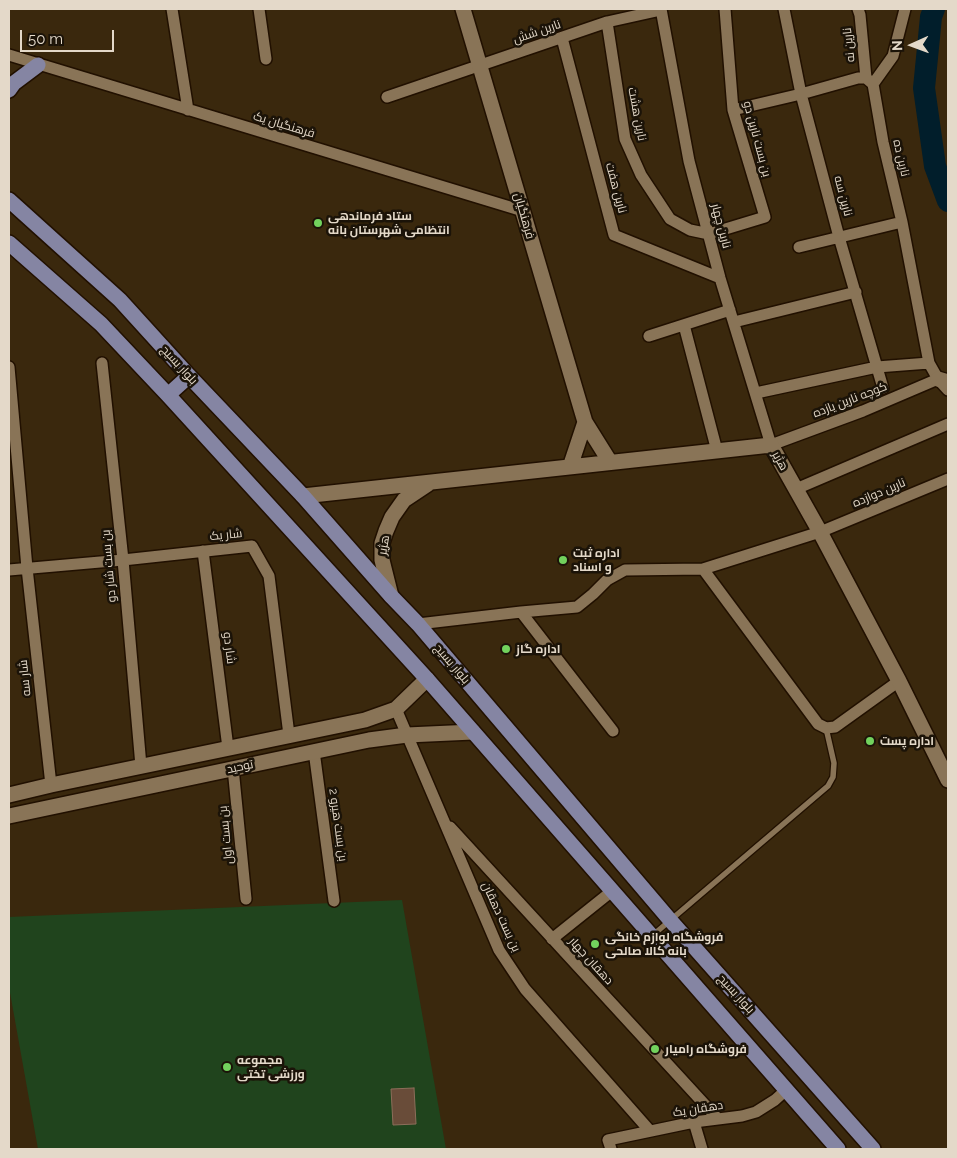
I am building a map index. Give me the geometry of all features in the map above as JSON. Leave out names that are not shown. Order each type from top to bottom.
[{"type":"main road","name":"فرهنگیان","points":[[463,9],[585,422],[610,462]]},
{"type":"main road","points":[[9,90],[14,83],[38,65]]},
{"type":"main road","name":"بلوار بسیج","points":[[9,200],[120,300],[303,496],[418,624],[670,920],[873,1149]]},
{"type":"main road","name":"بلوار بسیج","points":[[9,243],[101,324],[168,395],[427,679],[838,1149]]},
{"type":"main road","points":[[168,395],[189,376]]},
{"type":"main road","points":[[570,467],[585,422]]},
{"type":"main road","name":"هژیر","points":[[303,496],[771,445],[820,532],[899,681],[948,780]]},
{"type":"main road","name":"هژیر","points":[[391,596],[382,560],[382,543],[386,531],[392,517],[404,500],[431,482]]},
{"type":"main road","name":"توحید","points":[[9,795],[50,784],[365,720],[396,709],[427,679]]},
{"type":"main road","name":"توحید","points":[[9,816],[369,740],[408,735],[473,732]]},
{"type":"street","points":[[172,9],[188,110]]},
{"type":"street","points":[[259,9],[266,59]]},
{"type":"street","name":"نارین شش","points":[[387,97],[562,38],[611,17],[661,9]]},
{"type":"street","name":"نارین چهار","points":[[661,9],[689,161],[720,278],[771,445]]},
{"type":"street","name":"بن بست نارین دو","points":[[709,234],[765,216],[733,110],[725,9]]},
{"type":"street","name":"نارین سه","points":[[784,9],[801,94],[839,237],[883,388]]},
{"type":"street","name":"نارین نه","points":[[858,9],[870,81]]},
{"type":"street","points":[[733,110],[858,78],[870,81],[893,56],[905,9]]},
{"type":"street","name":"نارین هشت","points":[[611,17],[626,139],[641,175],[670,219],[690,230],[709,234]]},
{"type":"street","name":"نارین هفت","points":[[562,38],[614,235],[720,278]]},
{"type":"street","name":"فرهنگیان یک","points":[[9,56],[523,211]]},
{"type":"street","name":"نارین ده","points":[[870,81],[902,222],[928,364],[945,384]]},
{"type":"street","points":[[800,248],[902,222]]},
{"type":"street","points":[[734,322],[856,292]]},
{"type":"street","points":[[649,336],[730,310]]},
{"type":"street","points":[[684,325],[717,451]]},
{"type":"street","name":"بن بست شار دو","points":[[102,364],[123,560],[141,766]]},
{"type":"street","points":[[756,393],[877,368],[928,364]]},
{"type":"street","name":"شار سه","points":[[9,367],[27,568],[50,784]]},
{"type":"street","name":"کوچه نارین یازده","points":[[771,445],[863,411],[945,384]]},
{"type":"street","points":[[796,489],[948,424]]},
{"type":"street","name":"نارین دوازده","points":[[418,624],[576,607],[593,594],[606,580],[625,570],[703,569],[820,532],[948,479]]},
{"type":"street","name":"شار یک","points":[[9,570],[252,546],[269,576],[289,736]]},
{"type":"street","name":"شار دو","points":[[203,551],[228,748]]},
{"type":"street","points":[[703,569],[818,724],[826,728],[835,727],[899,681]]},
{"type":"street","points":[[521,612],[613,731]]},
{"type":"street","name":"بن بست دهقان","points":[[396,709],[499,950],[525,989],[650,1131]]},
{"type":"street","name":"بن بست هیرو 2","points":[[314,752],[334,901]]},
{"type":"street","name":"بن بست اول","points":[[233,768],[246,899]]},
{"type":"street","name":"دهقان چهار","points":[[444,821],[718,1119]]},
{"type":"street","points":[[552,939],[612,891]]},
{"type":"street","name":"دهقان یک","points":[[609,1144],[650,1131],[756,1112],[786,1090]]},
{"type":"street","points":[[694,1122],[702,1149]]},
{"type":"lane","points":[[651,936],[828,786],[833,777],[834,763],[826,728]]},
{"type":"green space","name":"مجموعه ورزشی تختی","points":[[402,900],[446,1149],[38,1149],[9,987],[9,917]]},
{"type":"building","points":[[414,1088],[416,1124],[393,1125],[391,1089]]},
{"type":"waterway","points":[[934,9],[931,17],[924,88],[935,166],[948,201]]},
{"type":"place","name":"ستاد فرماندهی انتظامی شهرستان بانه","points":[[318,223]]},
{"type":"place","name":"اداره ثبت و اسناد","points":[[563,560]]},
{"type":"place","name":"اداره گاز","points":[[506,649]]},
{"type":"place","name":"اداره پست","points":[[870,741]]},
{"type":"place","name":"فروشگاه لوازم خانگی بانه کالا صالحی","points":[[595,944]]},
{"type":"place","name":"فروشگاه رامیار","points":[[655,1049]]},
{"type":"place","name":"مجموعه ورزشی تختی","points":[[227,1067]]}]
